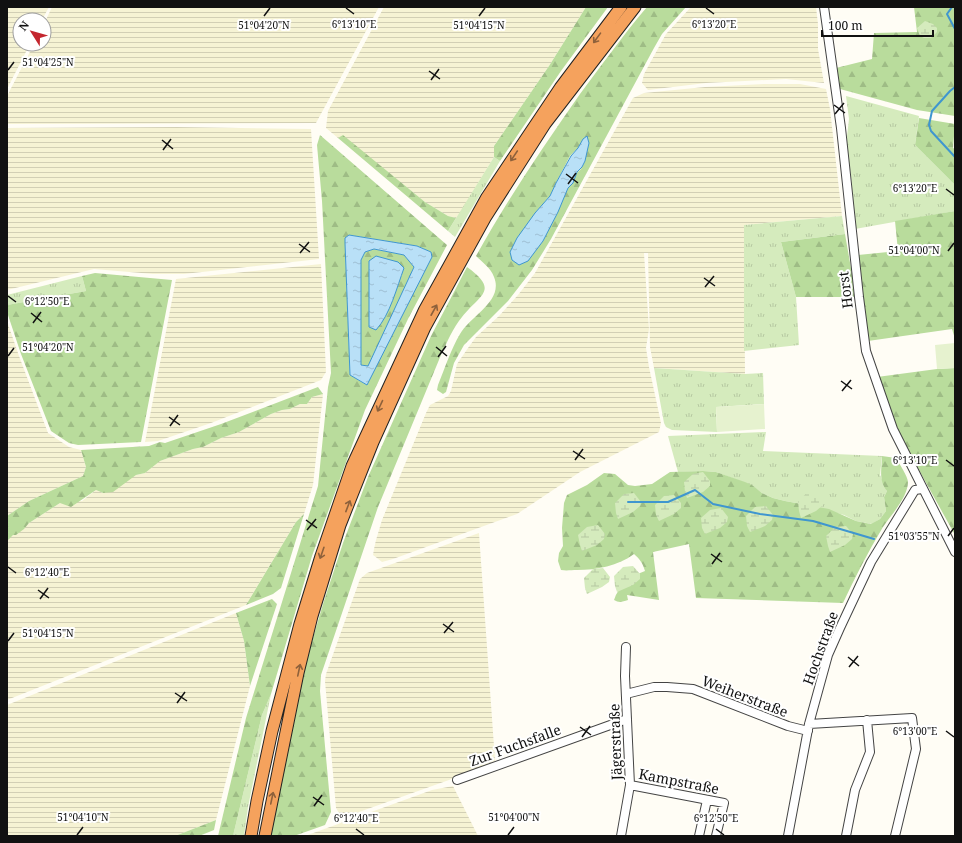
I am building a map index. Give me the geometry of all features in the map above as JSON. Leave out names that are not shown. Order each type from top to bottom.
[{"type":"highway","points":[[251,836],[257,800],[272,732],[300,624],[321,556],[352,466],[424,311],[487,197],[560,88],[620,7]]},
{"type":"highway","points":[[265,836],[298,673],[312,616],[340,525],[373,442],[425,327],[485,218],[545,124],[635,7]]},
{"type":"street","name":"Horst","points":[[824,7],[841,128],[866,350],[893,429],[955,552]]},
{"type":"street","name":"Hochstraße","points":[[788,836],[808,728],[826,662],[871,562],[915,490],[922,489]]},
{"type":"street","name":"Jägerstraße","points":[[621,836],[630,785],[626,694],[626,647]]},
{"type":"street","name":"Weiherstraße","points":[[626,694],[654,687],[667,686],[693,689],[788,726],[808,728],[867,720],[912,718],[916,749],[895,836]]},
{"type":"street","name":"Zur Fuchsfalle","points":[[456,780],[627,719]]},
{"type":"street","points":[[846,836],[855,790],[870,752],[867,720]]},
{"type":"street","name":"Kampstraße","points":[[630,785],[724,803],[716,836]]},
{"type":"street","points":[[699,836],[707,800]]},
{"type":"shaded area","points":[[7,7],[49,7],[46,12],[12,12],[12,52],[26,52],[7,89]]},
{"type":"shaded area","points":[[52,7],[379,7],[316,123],[7,124],[7,96],[30,52],[52,52],[52,12],[50,12]]},
{"type":"shaded area","points":[[384,7],[586,7],[549,66],[494,146],[494,157],[456,218],[448,216],[425,202],[343,136],[338,138],[326,128],[328,111]]},
{"type":"shaded area","points":[[691,7],[816,7],[818,49],[824,83],[786,79],[706,83],[648,90],[642,83],[644,74],[666,34]]},
{"type":"shaded area","points":[[800,84],[826,89],[830,109],[842,216],[744,225],[745,374],[654,368],[650,347],[648,253],[644,253],[649,329],[646,348],[661,423],[659,432],[580,472],[517,514],[393,559],[382,562],[373,555],[382,520],[430,405],[448,396],[451,391],[457,364],[468,348],[476,337],[499,316],[518,295],[535,273],[633,98],[644,93],[705,87]]},
{"type":"shaded area","points":[[177,127],[311,129],[319,259],[184,274],[153,274],[94,269],[7,290],[7,128]]},
{"type":"shaded area","points":[[321,264],[326,372],[321,380],[211,423],[158,441],[145,442],[176,279]]},
{"type":"shaded area","points":[[7,321],[48,433],[69,447],[81,450],[86,467],[83,476],[29,501],[7,516]]},
{"type":"shaded area","points":[[323,394],[313,485],[304,514],[296,522],[246,605],[7,700],[7,541],[9,538],[16,535],[29,523],[60,503],[82,501],[96,490],[103,493],[136,475],[145,473],[160,461],[203,447],[221,438],[239,432],[271,414],[290,409],[300,404],[307,404],[312,397]]},
{"type":"shaded area","points":[[479,533],[495,761],[449,780],[345,817],[339,813],[336,808],[325,681],[326,674],[360,579],[367,573]]},
{"type":"shaded area","points":[[236,613],[244,641],[250,686],[216,820],[175,836],[7,836],[7,705]]},
{"type":"shaded area","points":[[453,786],[478,836],[305,836],[432,790]]},
{"type":"green space","points":[[586,7],[608,7],[561,71],[500,161],[494,157],[494,146],[549,66]]},
{"type":"green space","points":[[647,7],[686,7],[662,34],[551,239],[532,270],[508,301],[464,345],[454,363],[446,392],[443,394],[437,390],[451,352],[465,327],[490,301],[496,286],[493,274],[489,268],[476,256],[513,194],[552,134],[621,39]],"holes":[[[583,139],[586,153],[584,164],[568,188],[543,241],[536,249],[535,213],[550,196],[570,156],[578,148]]]},
{"type":"green space","points":[[914,7],[955,7],[955,116],[917,110],[840,89],[836,68],[872,59],[874,33],[917,32]]},
{"type":"green space","points":[[925,21],[933,24],[937,28],[937,32],[931,38],[924,38],[920,36],[917,28]]},
{"type":"green space","points":[[846,96],[919,116],[915,145],[955,185],[955,211],[855,229],[851,176],[846,145],[849,119]]},
{"type":"green space","points":[[919,118],[955,124],[953,148],[955,149],[955,185],[915,145]]},
{"type":"green space","points":[[320,135],[447,245],[408,319],[365,410],[312,556],[271,694],[262,715],[233,836],[218,836],[246,718],[318,486],[328,387],[331,373],[322,201],[317,145]],"holes":[[[349,235],[417,246],[431,252],[365,384],[350,375],[345,238]]]},
{"type":"green space","points":[[343,135],[425,202],[448,216],[456,218],[448,231],[338,138]]},
{"type":"green space","points":[[494,157],[500,161],[455,237],[448,231]]},
{"type":"green space","points":[[955,211],[955,339],[952,329],[868,341],[858,255],[898,251],[895,221]]},
{"type":"green space","points":[[842,216],[845,234],[781,242],[796,297],[799,345],[744,351],[744,225]]},
{"type":"green space","points":[[845,234],[856,297],[796,297],[781,242]]},
{"type":"green space","points":[[374,249],[404,255],[414,267],[369,367],[361,365],[361,259],[365,252]]},
{"type":"green space","points":[[467,267],[483,282],[485,287],[484,292],[459,321],[450,335],[441,355],[378,507],[321,675],[320,691],[331,812],[325,825],[294,836],[269,836],[305,665],[343,543],[368,477],[431,336]]},
{"type":"green space","points":[[95,273],[172,280],[141,442],[78,445],[69,443],[51,431],[21,354],[7,312],[7,305],[86,291],[82,276]]},
{"type":"green space","points":[[82,276],[86,291],[7,305],[7,295]]},
{"type":"green space","points":[[955,343],[955,368],[937,369],[935,345]]},
{"type":"green space","points":[[654,368],[745,374],[763,373],[764,404],[716,407],[717,432],[672,430],[666,427],[664,423]]},
{"type":"green space","points":[[955,368],[955,535],[894,425],[877,377]]},
{"type":"green space","points":[[318,387],[323,394],[312,397],[307,404],[300,404],[290,409],[271,414],[239,432],[221,438],[203,447],[160,461],[145,473],[136,475],[113,492],[103,493],[96,490],[71,507],[60,503],[29,523],[24,529],[16,535],[13,535],[7,541],[7,516],[29,501],[83,476],[86,467],[81,450],[149,446],[160,442],[165,443],[221,424]]},
{"type":"green space","points":[[764,404],[765,429],[717,432],[716,407]]},
{"type":"green space","points":[[766,432],[763,451],[882,456],[880,475],[887,491],[884,497],[886,511],[880,519],[872,524],[856,521],[844,515],[773,498],[762,493],[751,485],[716,472],[678,472],[668,436]]},
{"type":"green space","points":[[882,456],[896,458],[907,477],[907,488],[902,500],[872,546],[843,603],[696,598],[689,544],[653,552],[659,600],[627,595],[628,600],[617,602],[614,600],[619,590],[626,582],[645,571],[641,562],[634,554],[621,562],[600,568],[585,570],[561,570],[558,561],[559,553],[563,546],[562,528],[564,503],[567,495],[587,485],[604,473],[615,474],[628,485],[635,486],[652,484],[670,472],[716,472],[752,485],[762,493],[773,498],[829,509],[856,521],[871,524],[880,519],[886,511],[884,497],[887,491],[881,478]]},
{"type":"green space","points":[[703,472],[710,481],[710,486],[703,492],[687,498],[684,482],[693,474]]},
{"type":"green space","points":[[817,492],[824,500],[823,505],[816,511],[801,518],[798,501],[807,493]]},
{"type":"green space","points":[[634,493],[641,502],[640,506],[633,512],[618,519],[615,503],[624,494]]},
{"type":"green space","points":[[674,495],[681,503],[681,508],[674,514],[659,521],[656,515],[655,505],[664,496]]},
{"type":"green space","points":[[766,506],[773,515],[772,520],[765,526],[750,532],[747,526],[746,516],[755,507]]},
{"type":"green space","points":[[721,508],[728,517],[727,522],[720,528],[705,534],[702,528],[701,518],[710,510]]},
{"type":"green space","points":[[304,514],[281,588],[273,594],[246,605],[296,522]]},
{"type":"green space","points":[[598,525],[605,534],[604,539],[597,545],[582,551],[578,535],[587,527]]},
{"type":"green space","points":[[846,526],[853,534],[852,539],[845,545],[830,552],[826,536],[835,527]]},
{"type":"green space","points":[[633,566],[640,574],[640,579],[633,585],[617,592],[614,576],[623,567]]},
{"type":"green space","points":[[603,568],[610,577],[609,582],[587,594],[584,578],[593,569]]},
{"type":"green space","points":[[272,599],[277,604],[250,686],[244,641],[236,613]]},
{"type":"green space","points":[[271,694],[248,807],[244,836],[233,836],[262,715]]},
{"type":"green space","points":[[216,820],[214,830],[199,836],[175,836]]},
{"type":"water","points":[[587,136],[589,143],[585,161],[577,172],[573,183],[568,188],[543,241],[528,261],[519,265],[512,260],[510,252],[517,238],[535,213],[550,196],[571,156],[583,139]]},
{"type":"water","points":[[349,235],[417,246],[431,252],[432,257],[367,385],[350,375],[345,238]],"holes":[[[374,249],[404,255],[414,267],[368,366],[361,365],[361,260],[365,252]]]},
{"type":"water","points":[[376,256],[398,262],[404,268],[389,309],[376,330],[369,327],[369,261]]},
{"type":"waterway","points":[[952,7],[947,14],[955,29]]},
{"type":"waterway","points":[[955,87],[932,111],[929,125],[931,131],[955,157]]},
{"type":"waterway","points":[[628,502],[668,502],[695,490],[713,504],[760,514],[813,521],[874,539]]}]
